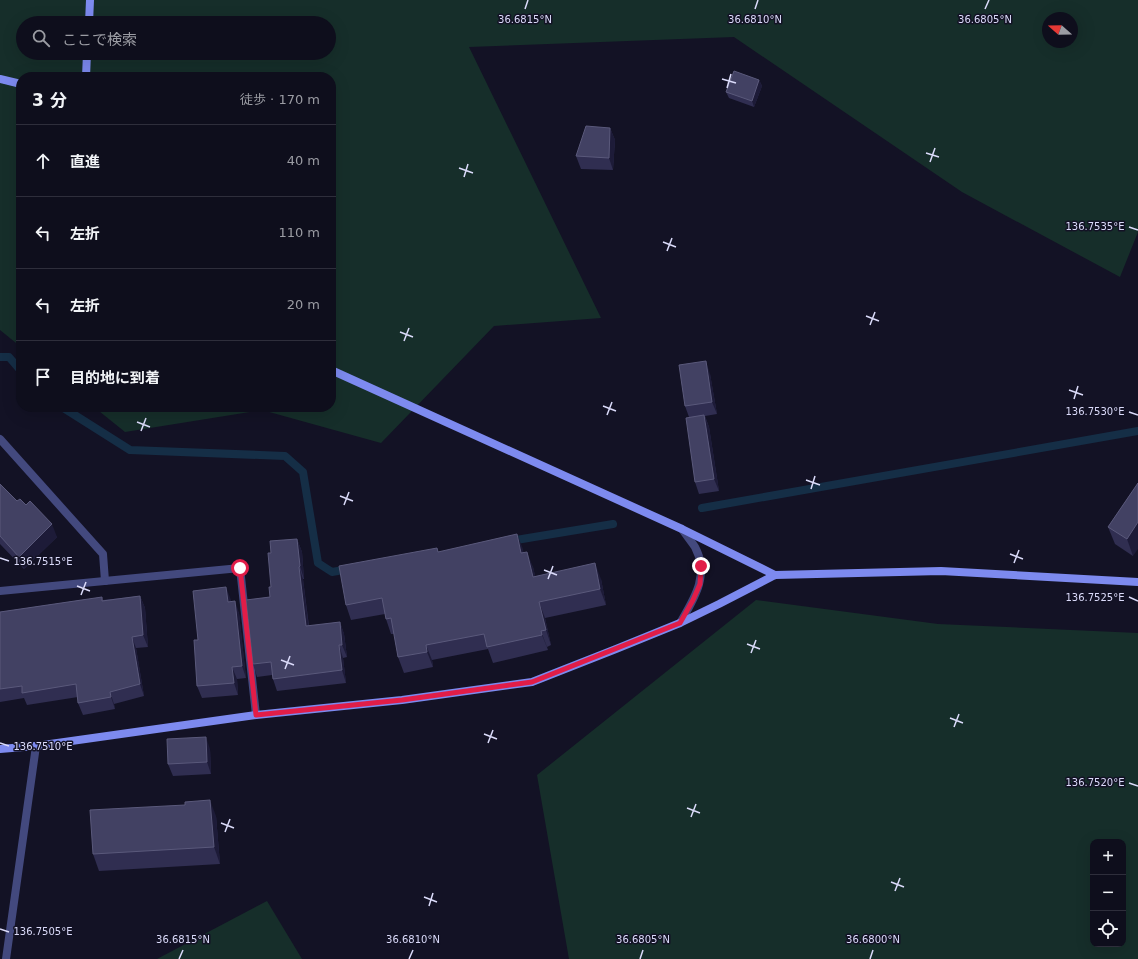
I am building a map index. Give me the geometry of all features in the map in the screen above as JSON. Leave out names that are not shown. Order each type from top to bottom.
[{"type":"street","points":[[89,16],[90,0]]},
{"type":"street","points":[[86,72],[87,60]]},
{"type":"street","points":[[0,80],[16,83]]},
{"type":"street","points":[[336,372],[682,529],[775,575]]},
{"type":"street","points":[[0,439],[103,554],[104,581]]},
{"type":"street","points":[[680,623],[700,584],[701,566],[695,548],[682,529]]},
{"type":"street","points":[[0,590],[240,568],[256,715]]},
{"type":"street","points":[[0,749],[36,746],[256,715],[402,700],[532,682],[680,623],[775,575],[941,571],[1138,582]]},
{"type":"street","points":[[6,959],[36,746]]},
{"type":"green space","points":[[0,0],[1138,0],[1138,232],[1120,277],[962,192],[734,37],[469,47],[601,318],[494,326],[381,443],[269,412],[336,412],[336,72],[16,72],[16,343],[0,330]]},
{"type":"green space","points":[[100,412],[250,412],[125,432]]},
{"type":"green space","points":[[756,600],[938,624],[1138,633],[1138,959],[569,959],[537,775]]},
{"type":"green space","points":[[267,901],[302,959],[157,959]]},
{"type":"building","points":[[734,71],[759,80],[752,101],[726,92]]},
{"type":"building","points":[[586,126],[610,128],[609,158],[576,156]]},
{"type":"building","points":[[706,361],[712,402],[685,406],[679,365]]},
{"type":"building","points":[[704,415],[714,479],[695,482],[686,418]]},
{"type":"building","points":[[1138,483],[1138,522],[1127,539],[1108,527]]},
{"type":"building","points":[[0,484],[17,501],[20,499],[26,505],[30,501],[52,524],[19,557],[0,536]]},
{"type":"building","points":[[517,534],[521,553],[527,552],[533,577],[595,563],[600,589],[539,602],[546,630],[541,631],[542,635],[487,647],[484,634],[426,645],[427,652],[398,657],[391,618],[386,619],[382,598],[346,605],[339,566],[437,548],[438,552]]},
{"type":"building","points":[[297,539],[306,626],[340,622],[342,645],[339,645],[342,670],[273,679],[271,662],[253,664],[246,600],[270,597],[269,587],[271,587],[268,553],[271,553],[270,541]]},
{"type":"building","points":[[226,587],[228,602],[235,601],[242,666],[232,667],[234,683],[197,686],[194,640],[198,640],[193,591]]},
{"type":"building","points":[[140,596],[143,635],[132,637],[140,684],[110,692],[111,697],[78,703],[76,684],[22,693],[22,686],[0,689],[0,612],[102,597],[102,601]]},
{"type":"building","points":[[206,737],[207,762],[168,764],[167,739]]},
{"type":"building","points":[[210,800],[214,847],[93,854],[90,810],[185,805],[185,802]]},
{"type":"waterway","points":[[0,357],[9,357],[16,365]]},
{"type":"waterway","points":[[70,412],[130,450],[285,456],[303,472],[318,563],[332,572],[349,569]]},
{"type":"waterway","points":[[702,508],[1138,431]]},
{"type":"waterway","points":[[510,541],[613,524]]},
{"type":"route","points":[[240,568],[256,715],[402,700],[532,682],[680,623],[700,584],[701,566]]}]
